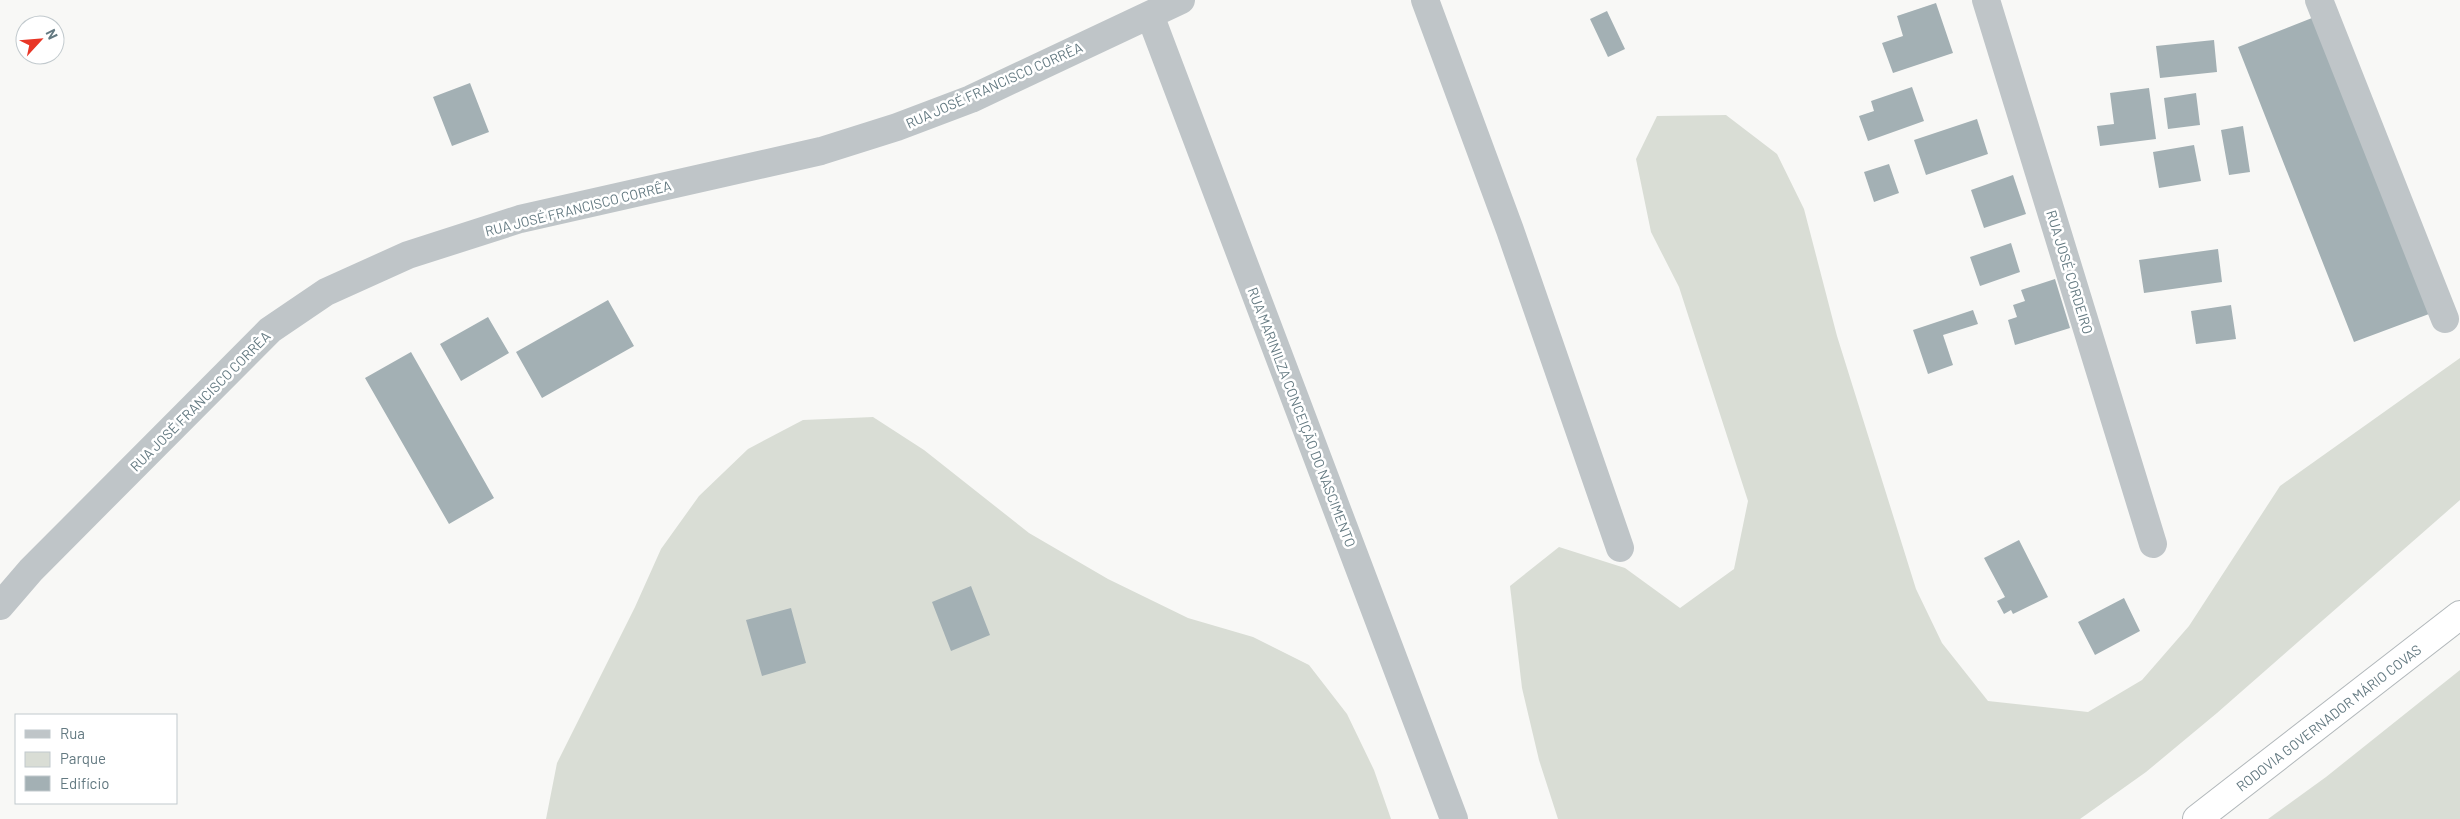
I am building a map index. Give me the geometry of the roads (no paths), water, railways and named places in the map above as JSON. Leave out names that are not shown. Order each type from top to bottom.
[{"type":"highway","name":"RODOVIA GOVERNADOR MÁRIO COVAS","points":[[2197,819],[2460,616]]},
{"type":"street","name":"RUA JOSÉ FRANCISCO CORRÊA","points":[[0,606],[31,570],[270,330],[326,292],[408,255],[520,220],[821,151],[897,128],[971,99],[1180,0]]},
{"type":"street","points":[[1425,0],[1510,230],[1620,548]]},
{"type":"street","name":"RUA JOSÉ CORDEIRO","points":[[1986,0],[2154,544]]},
{"type":"street","points":[[2319,0],[2445,319]]},
{"type":"street","name":"RUA MARINILZA CONCEIÇÃO DO NASCIMENTO","points":[[1150,15],[1454,819]]}]
